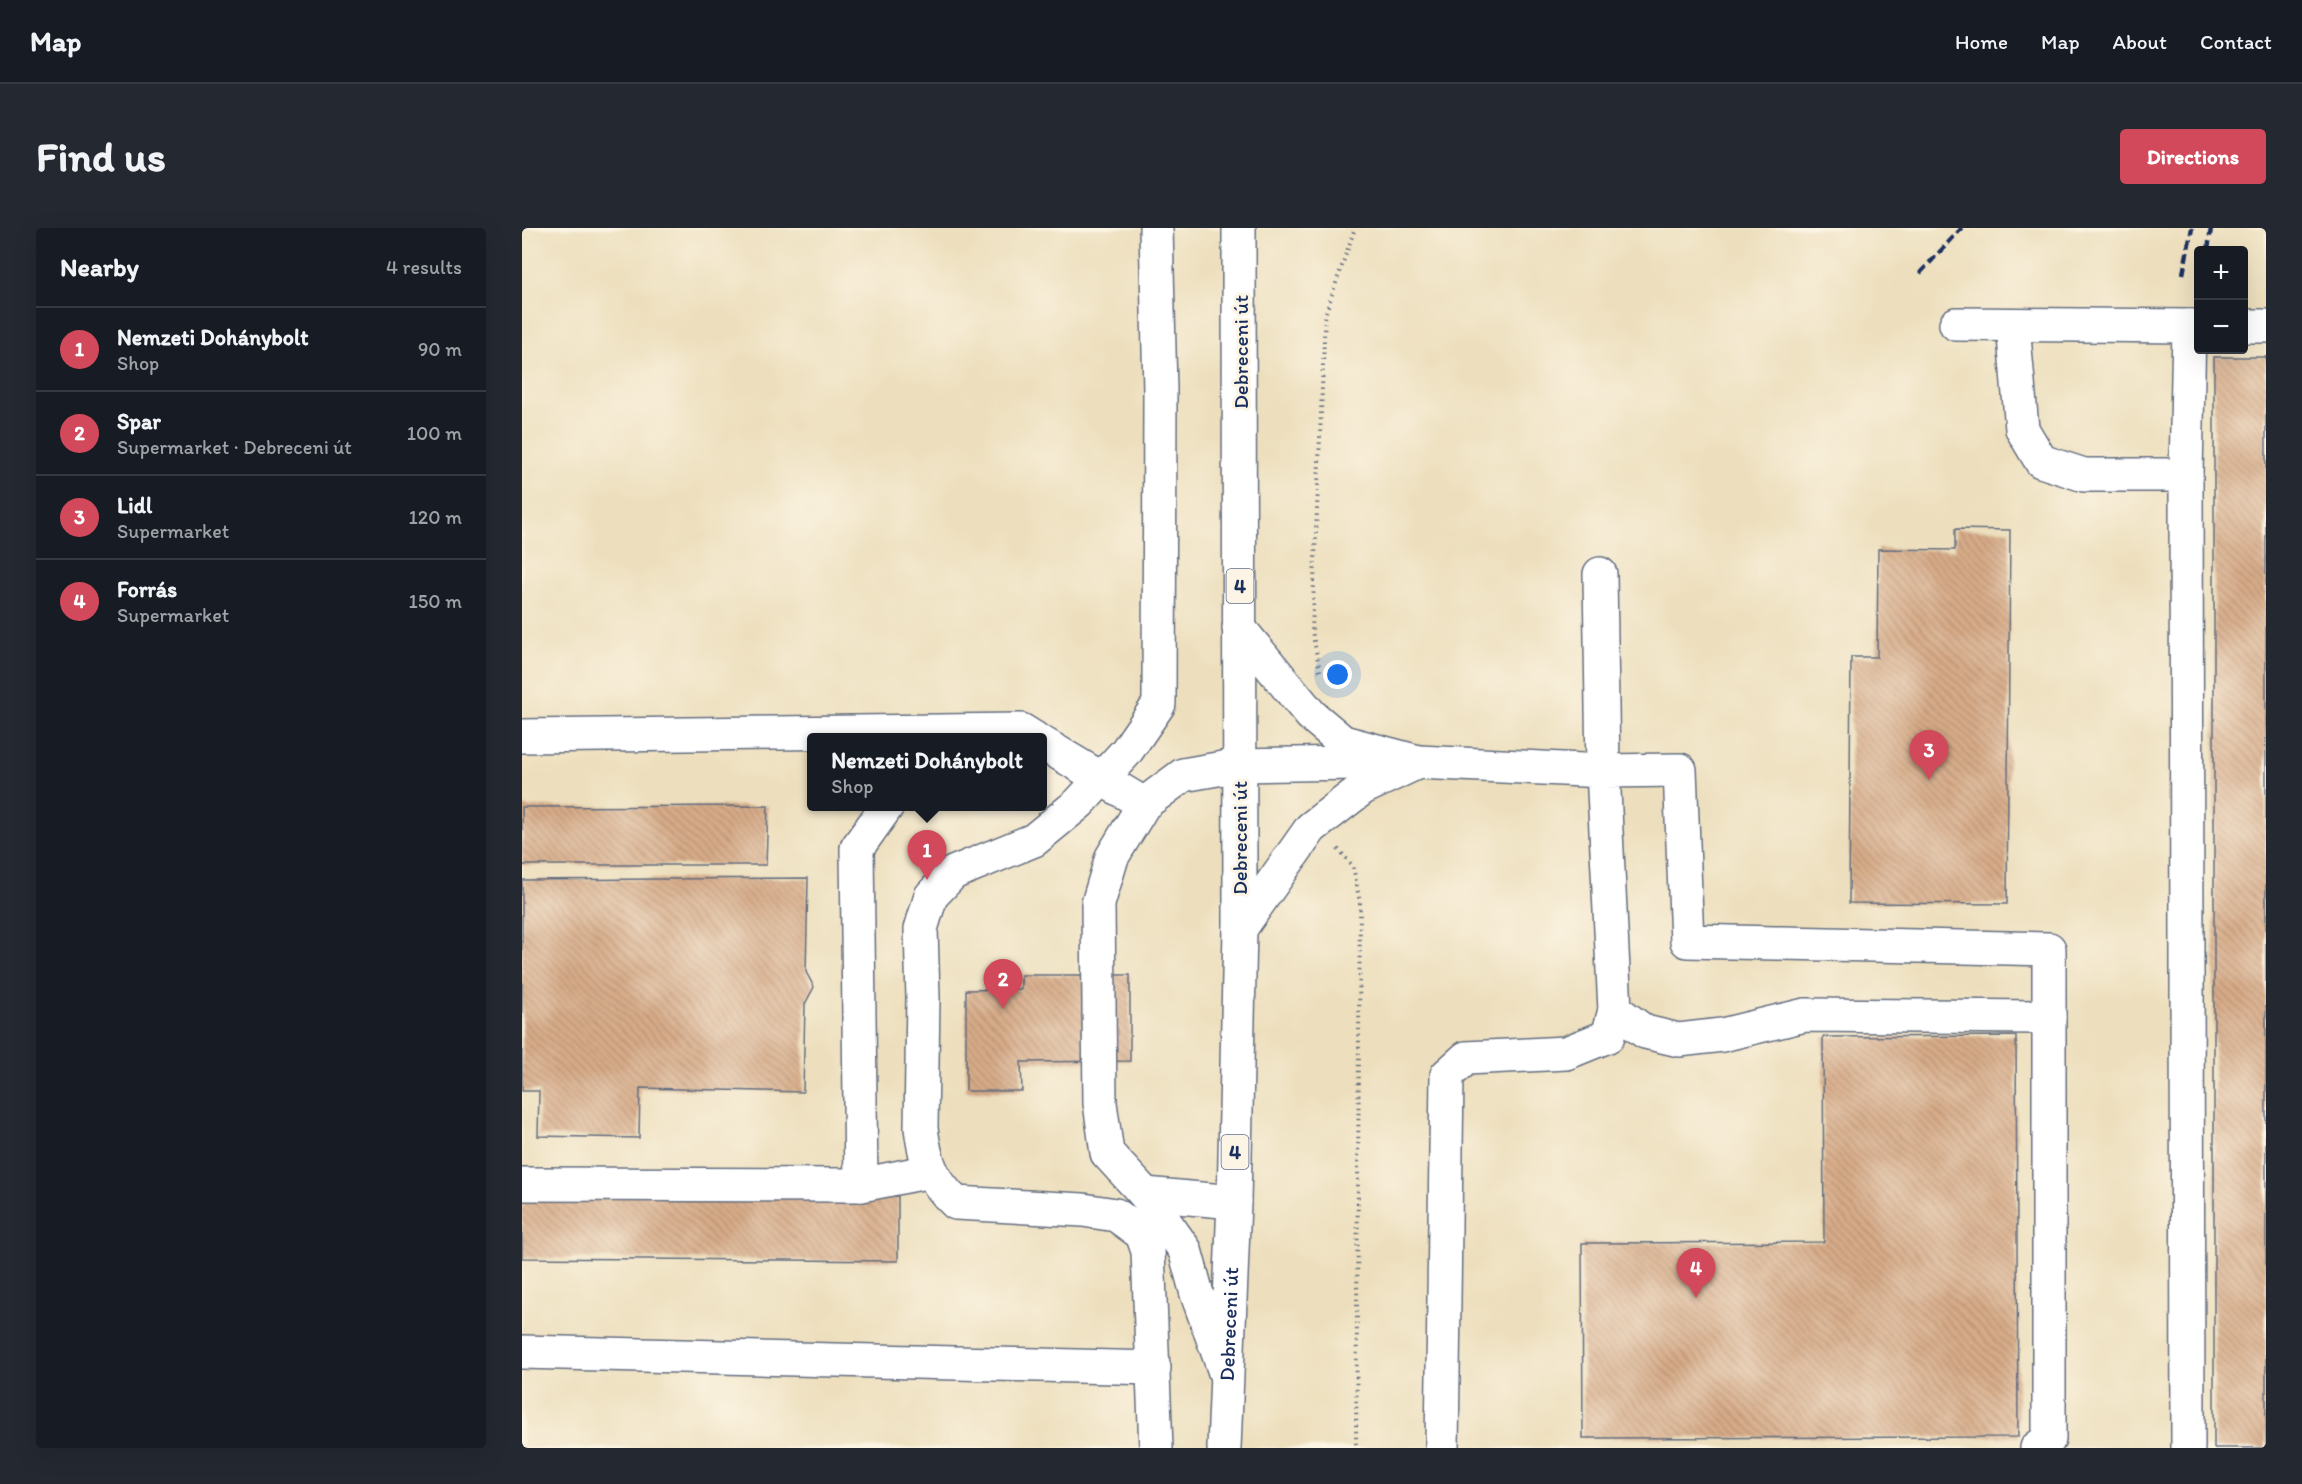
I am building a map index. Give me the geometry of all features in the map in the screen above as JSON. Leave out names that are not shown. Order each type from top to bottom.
[{"type":"main road","points":[[1156,228],[1160,390],[1159,704],[1126,752],[1079,803],[1034,840],[953,873],[931,896],[921,929],[923,998],[921,1128],[923,1145],[931,1171],[941,1189],[956,1203],[1083,1210],[1116,1215],[1142,1234],[1148,1251],[1156,1448]]},
{"type":"main road","name":"Debreceni út","points":[[1224,1448],[1234,1202],[1240,929],[1239,228]]},
{"type":"main road","points":[[1956,324],[2194,326],[2186,476],[2188,1448]]},
{"type":"main road","points":[[2013,325],[2022,429],[2040,461],[2084,475],[2186,476]]},
{"type":"main road","points":[[2248,326],[2266,326]]},
{"type":"main road","points":[[1442,1448],[1447,1076],[1466,1058],[1566,1053],[1608,1036],[1615,1010],[1603,771],[1600,574]]},
{"type":"main road","points":[[1239,628],[1311,716],[1343,742],[1418,762]]},
{"type":"main road","points":[[961,733],[1021,730],[1026,733]]},
{"type":"main road","points":[[522,736],[807,735]]},
{"type":"main road","points":[[1047,746],[1144,804]]},
{"type":"main road","points":[[1240,929],[1311,828],[1363,788],[1418,762]]},
{"type":"main road","points":[[1226,1376],[1197,1294],[1185,1250],[1134,1183],[1107,1153],[1100,1103],[1098,904],[1112,857],[1144,804],[1183,775],[1240,765],[1418,762],[1603,771],[1680,770],[1688,941],[2049,949],[2049,1439],[2037,1448]]},
{"type":"main road","points":[[861,1185],[857,848],[884,811]]},
{"type":"main road","points":[[1615,1010],[1645,1032],[1679,1040],[1722,1035],[1805,1015],[2049,1017]]},
{"type":"main road","points":[[522,1184],[861,1185],[931,1171]]},
{"type":"main road","points":[[1083,1210],[1134,1183],[1234,1202]]},
{"type":"main road","points":[[522,1352],[1154,1368]]},
{"type":"path","points":[[1311,716],[1326,699],[1311,631],[1325,315],[1355,228]]},
{"type":"path","points":[[1311,828],[1336,847],[1353,866],[1360,903],[1356,1448]]},
{"type":"building","points":[[2214,357],[2266,357],[2266,1448],[2214,1448]]},
{"type":"building","points":[[1955,529],[2010,530],[2007,904],[1849,903],[1851,657],[1877,657],[1878,549],[1955,550]]},
{"type":"building","points":[[768,806],[766,865],[522,865],[522,807]]},
{"type":"building","points":[[808,878],[806,972],[814,987],[805,1004],[803,1092],[640,1088],[639,1138],[538,1136],[539,1091],[522,1091],[522,880]]},
{"type":"building","points":[[1021,975],[1130,975],[1130,1061],[1021,1062],[1022,1091],[966,1091],[966,990],[1021,989]]},
{"type":"building","points":[[2016,1036],[2018,1437],[1583,1438],[1582,1243],[1824,1242],[1823,1037]]},
{"type":"building","points":[[522,1193],[898,1196],[898,1261],[522,1258]]},
{"type":"railway","points":[[1920,273],[1962,228]]},
{"type":"railway","points":[[2183,274],[2192,228]]},
{"type":"railway","points":[[2209,246],[2211,228]]},
{"type":"place","name":"Lidl","points":[[1929,780]]},
{"type":"place","name":"Nemzeti Dohánybolt","points":[[927,880]]},
{"type":"place","name":"Spar","points":[[1003,1009]]},
{"type":"place","name":"Forrás","points":[[1696,1298]]}]
